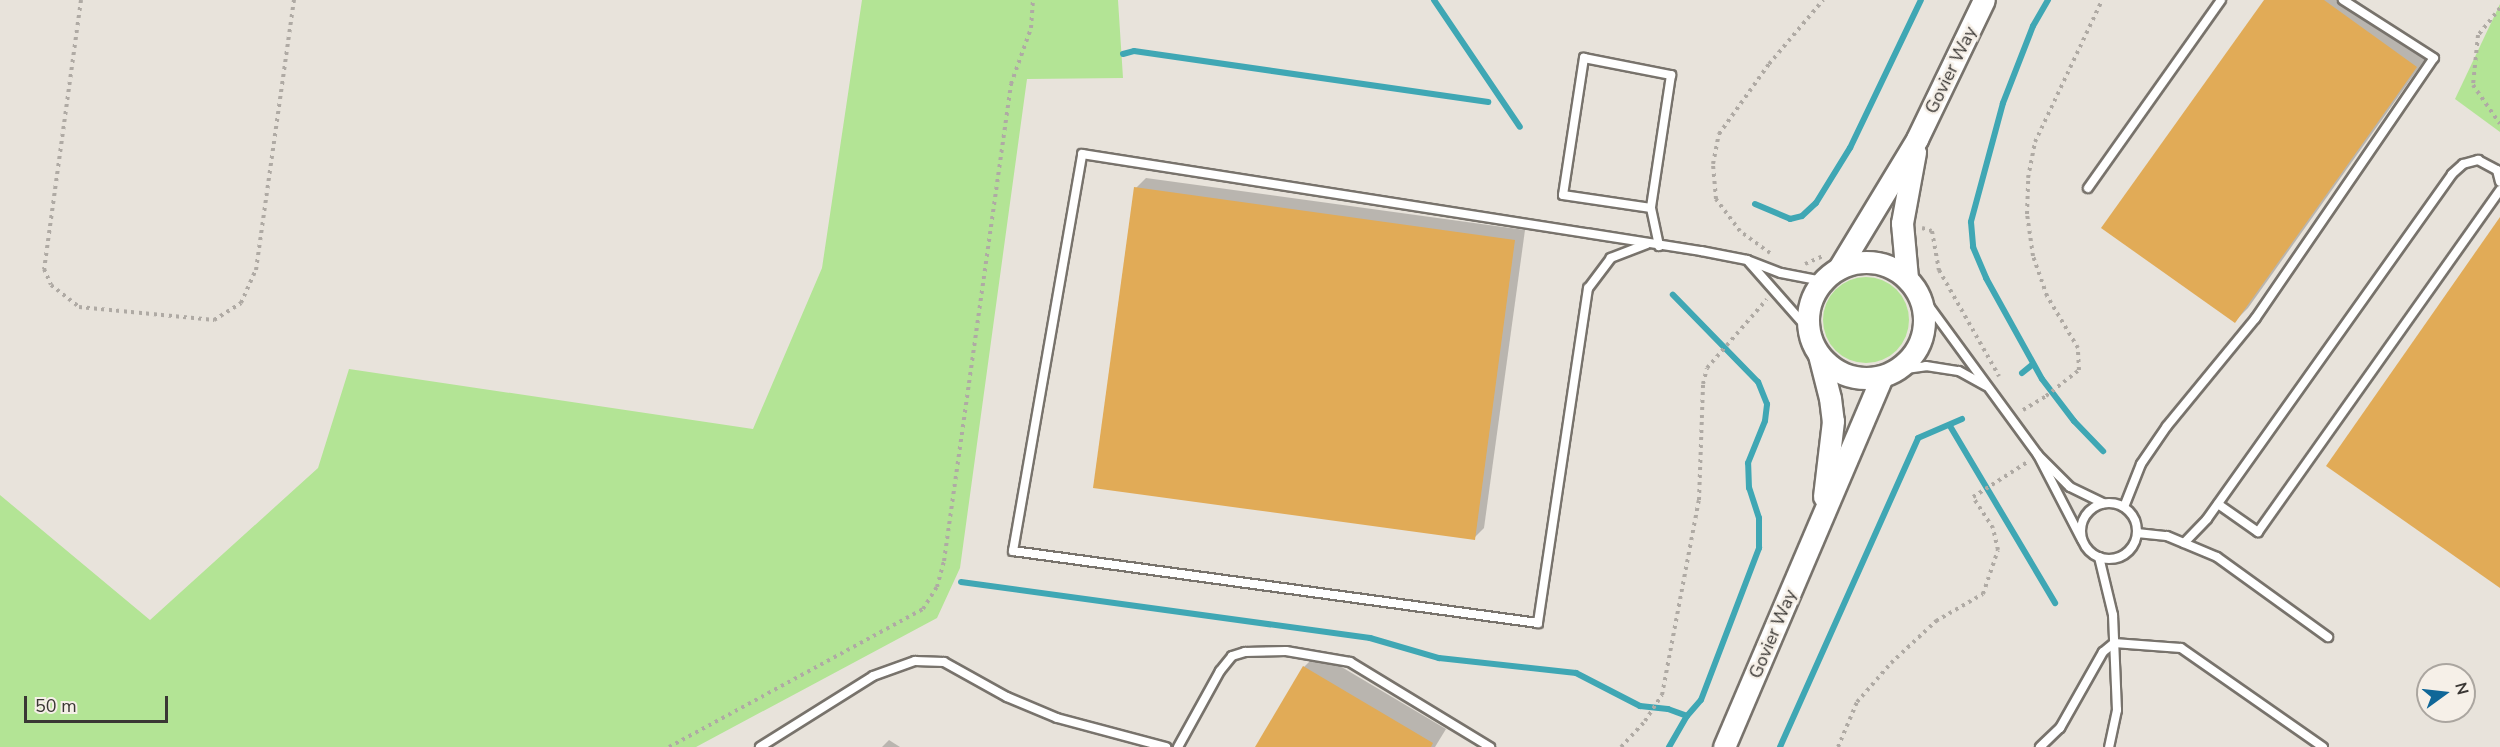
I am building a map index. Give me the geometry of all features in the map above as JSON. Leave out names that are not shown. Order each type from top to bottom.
[{"type":"street","name":"Govier Way","points":[[1839,268],[1917,139],[1984,0]]},
{"type":"street","name":"Govier Way","points":[[1912,285],[1902,223],[1917,139]]},
{"type":"street","points":[[1857,262],[1875,262],[1892,267],[1912,285],[1924,308],[1925,326],[1921,343],[1912,358],[1890,374],[1864,379],[1847,376],[1831,367],[1818,354],[1808,329],[1810,304],[1822,281],[1839,268],[1857,262]]},
{"type":"street","name":"Govier Way","points":[[1818,354],[1830,398],[1833,422],[1822,520]]},
{"type":"street","name":"Govier Way","points":[[1724,747],[1822,520],[1890,374]]},
{"type":"lane","points":[[2088,188],[2220,0]]},
{"type":"lane","points":[[2124,507],[2141,464],[2167,426],[2255,319],[2434,58],[2343,0]]},
{"type":"lane","points":[[1651,208],[1563,195],[1584,58],[1671,75],[1651,208],[1659,246]]},
{"type":"lane","points":[[1647,244],[1611,258],[1588,288],[1538,624],[1013,552],[1082,154],[1577,231],[1747,260],[1781,273],[1822,281]]},
{"type":"lane","points":[[2184,543],[2218,504],[2452,174],[2463,164],[2478,160],[2497,170],[2500,182]]},
{"type":"lane","points":[[2218,504],[2258,532],[2500,190]]},
{"type":"lane","points":[[1747,260],[1808,329]]},
{"type":"lane","points":[[1912,285],[2038,455],[2087,549],[2099,557],[2112,558],[2124,554],[2129,549],[2136,533],[2131,514],[2124,507],[2103,503],[2070,487],[2038,455]]},
{"type":"lane","points":[[1890,374],[1926,366],[1959,370],[1989,387]]},
{"type":"lane","points":[[2082,540],[2084,517],[2094,507],[2103,503]]},
{"type":"lane","points":[[2136,533],[2167,536],[2217,556],[2328,637]]},
{"type":"lane","points":[[2099,557],[2113,615],[2117,710],[2109,747]]},
{"type":"lane","points":[[2040,747],[2060,728],[2103,652],[2114,644],[2181,648],[2323,747]]},
{"type":"lane","points":[[1178,747],[1220,671],[1232,656],[1245,652],[1286,651],[1350,662],[1490,747]]},
{"type":"lane","points":[[760,747],[873,676],[915,661],[924,661],[944,662],[1007,697],[1057,718],[1166,747]]},
{"type":"path","points":[[81,0],[44,269],[51,285],[78,307],[214,320],[242,303],[256,270],[294,0]]},
{"type":"path","points":[[669,747],[923,609],[936,587],[944,561],[1011,84],[1031,28],[1033,0]]},
{"type":"path","points":[[1781,273],[1784,262],[1740,231],[1716,199],[1713,164],[1719,134],[1769,64],[1823,0]]},
{"type":"path","points":[[2046,396],[2079,370],[2078,348],[2047,296],[2033,256],[2027,214],[2028,178],[2035,142],[2102,0]]},
{"type":"path","points":[[2500,8],[2478,35],[2472,85],[2500,124]]},
{"type":"path","points":[[1621,747],[1645,721],[1662,695],[1699,500],[1703,384],[1707,368],[1774,291]]},
{"type":"path","points":[[1838,747],[1857,702],[1891,663],[1936,621],[1983,594],[1998,550],[1993,528],[1973,497],[2003,477]]},
{"type":"green space","points":[[862,0],[1118,0],[1123,78],[1027,79],[960,568],[937,618],[696,747],[0,747],[0,495],[150,620],[318,468],[349,369],[753,429],[822,268]]},
{"type":"green space","points":[[2500,4],[2500,132],[2455,99]]},
{"type":"green space","points":[[1858,277],[1874,277],[1897,289],[1906,303],[1909,320],[1906,337],[1897,351],[1874,363],[1858,363],[1842,356],[1830,344],[1823,328],[1823,312],[1830,296],[1842,284]]},
{"type":"building","points":[[2264,0],[2324,0],[2417,67],[2235,323],[2101,228]]},
{"type":"building","points":[[1134,187],[1515,240],[1475,540],[1093,488]]},
{"type":"building","points":[[2500,217],[2500,588],[2326,466]]},
{"type":"building","points":[[1303,666],[1433,743],[1431,747],[1255,747]]},
{"type":"waterway","points":[[1434,0],[1520,127]]},
{"type":"waterway","points":[[1755,204],[1790,219],[1802,216],[1816,203],[1850,148],[1921,0]]},
{"type":"waterway","points":[[2048,0],[2033,26],[2003,103],[1971,222],[1973,247],[1986,278],[2042,379],[2074,421],[2103,451]]},
{"type":"waterway","points":[[1123,54],[1134,51],[1488,102]]},
{"type":"waterway","points":[[1669,747],[1687,716],[1701,700],[1759,548],[1759,518],[1749,488],[1748,463],[1765,421],[1767,404],[1758,382],[1673,295]]},
{"type":"waterway","points":[[2022,373],[2033,364]]},
{"type":"waterway","points":[[1780,747],[1918,438],[1962,419]]},
{"type":"waterway","points":[[1950,426],[2055,603]]},
{"type":"waterway","points":[[961,582],[1370,638],[1439,658],[1576,673],[1640,706],[1668,709],[1687,716]]}]
